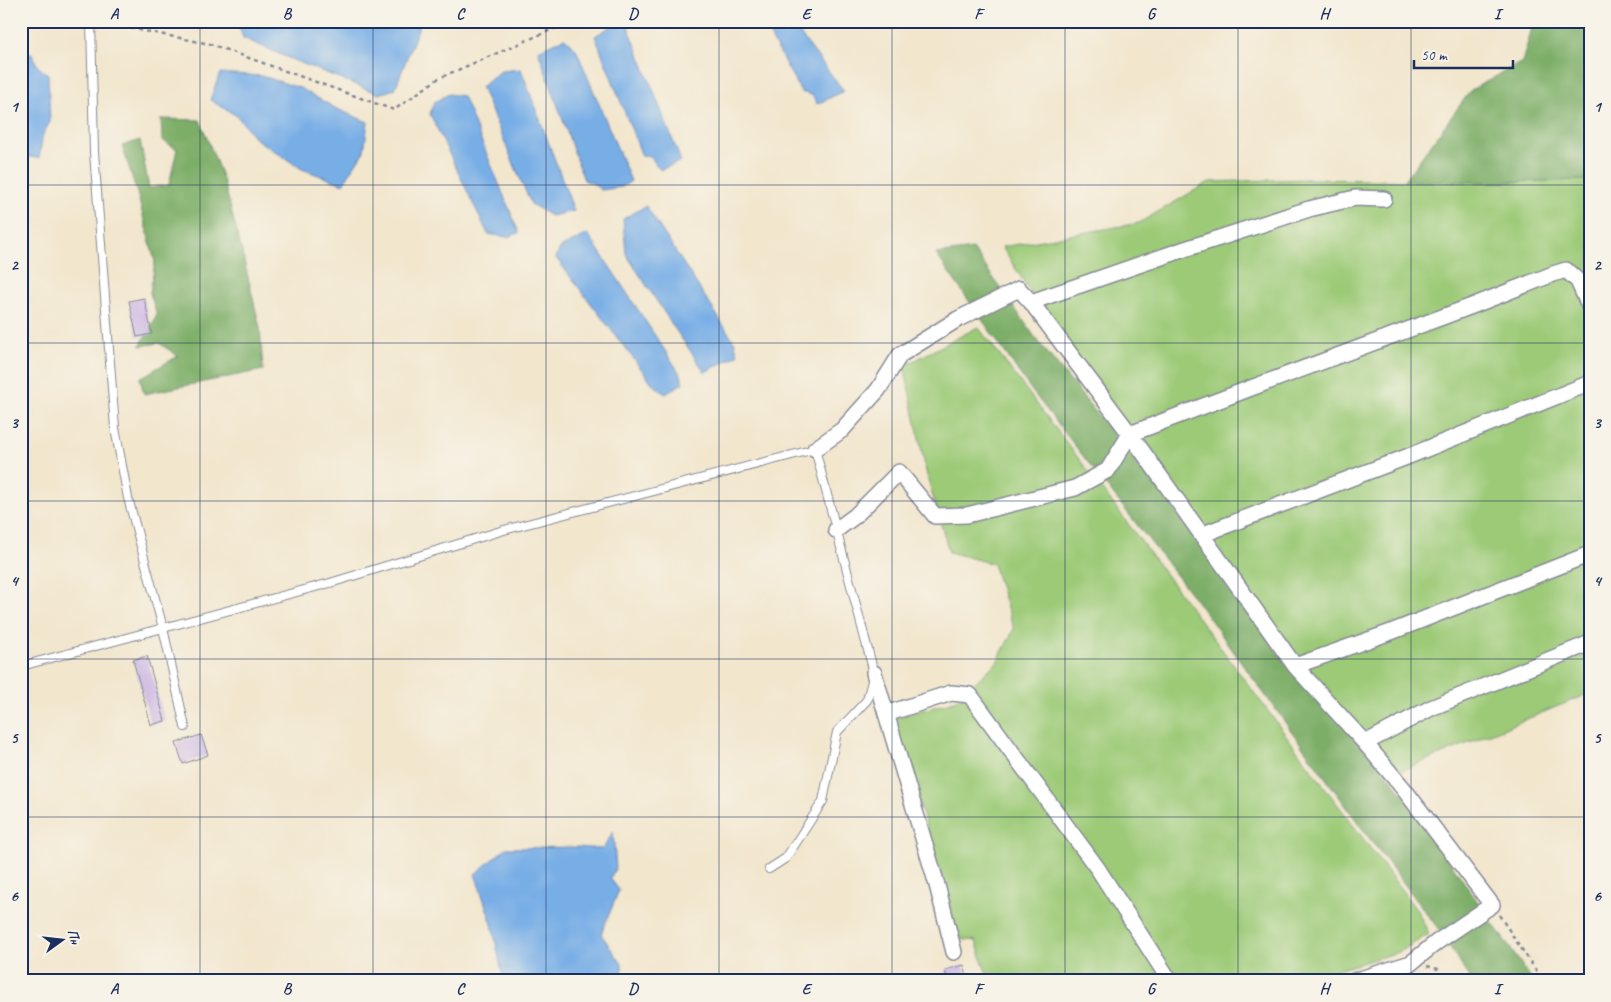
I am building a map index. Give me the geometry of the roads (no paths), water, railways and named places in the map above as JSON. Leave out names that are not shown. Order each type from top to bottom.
[{"type":"street","points":[[1031,302],[1309,209],[1355,198],[1384,199]]},
{"type":"street","points":[[836,530],[855,516],[899,472],[935,516],[967,515],[1075,488],[1108,470],[1130,434],[1566,270],[1578,281],[1590,308]]},
{"type":"street","points":[[815,449],[842,430],[878,390],[900,355],[958,319],[1019,289],[1031,302],[1130,434],[1295,666],[1365,743],[1492,905],[1437,942],[1411,963],[1354,981]]},
{"type":"street","points":[[1201,535],[1404,458],[1590,383]]},
{"type":"street","points":[[1295,666],[1391,632],[1590,554]]},
{"type":"street","points":[[1365,743],[1431,708],[1590,644]]},
{"type":"street","points":[[874,673],[938,885],[954,952]]},
{"type":"street","points":[[886,714],[951,693],[970,695],[1098,869],[1170,981]]},
{"type":"lane","points":[[91,21],[94,152],[115,428],[128,498],[163,628],[185,727]]},
{"type":"lane","points":[[29,664],[330,583],[504,530],[815,449],[874,673],[867,700],[837,732],[823,801],[786,858],[769,870]]},
{"type":"water","points":[[237,21],[421,21],[395,89],[379,94],[243,38]]},
{"type":"water","points":[[620,21],[626,21],[681,161],[660,170],[650,156],[642,156],[595,36]]},
{"type":"water","points":[[762,21],[790,21],[844,91],[817,104],[812,95],[801,92]]},
{"type":"water","points":[[565,38],[576,49],[631,181],[622,187],[601,190],[584,180],[538,50]]},
{"type":"water","points":[[32,54],[38,67],[48,74],[50,122],[43,134],[39,158],[21,156],[21,56]]},
{"type":"water","points":[[521,69],[574,211],[551,216],[531,204],[481,87],[501,71]]},
{"type":"water","points":[[220,73],[262,76],[300,88],[335,108],[368,122],[364,151],[343,184],[302,169],[256,139],[237,116],[210,100]]},
{"type":"water","points":[[449,94],[463,96],[519,233],[507,237],[488,234],[430,114],[434,102]]},
{"type":"water","points":[[646,206],[735,343],[738,355],[705,372],[626,254],[623,219]]},
{"type":"water","points":[[588,234],[681,375],[683,383],[665,394],[652,383],[556,258],[560,248]]},
{"type":"water","points":[[613,832],[616,868],[610,878],[619,890],[601,934],[622,964],[623,981],[506,981],[502,973],[492,924],[475,874],[506,848],[578,847],[603,849]]}]
